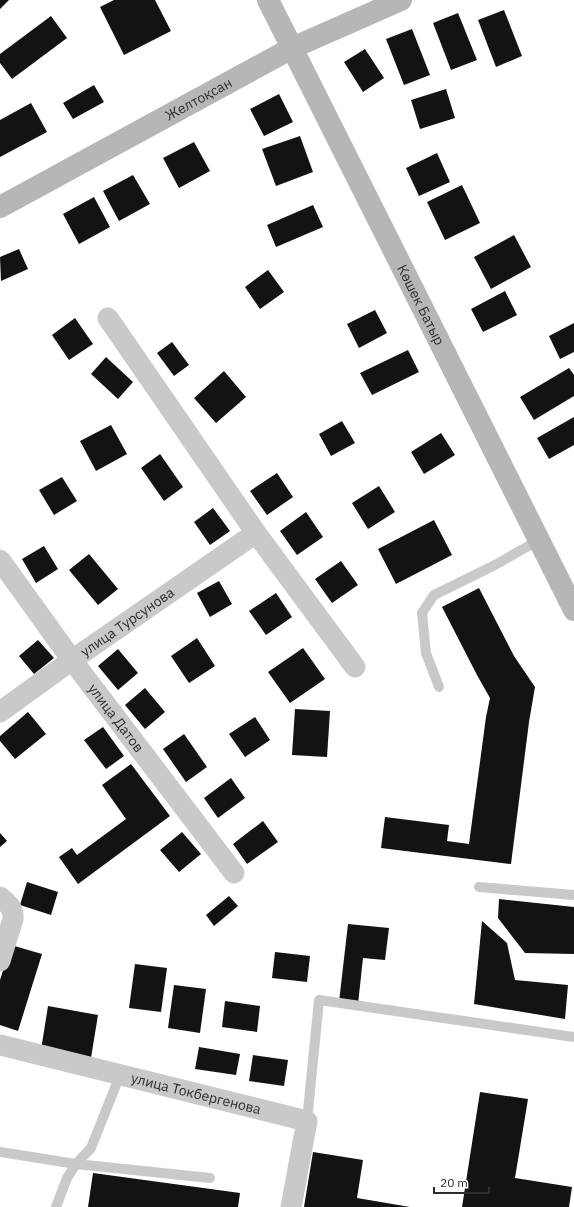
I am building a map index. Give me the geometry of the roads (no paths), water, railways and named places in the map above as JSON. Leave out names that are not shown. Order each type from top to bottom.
[{"type":"street","name":"Көшек Батыр","points":[[268,0],[574,610]]},
{"type":"street","name":"Желтоқсан","points":[[0,207],[292,48],[401,0]]},
{"type":"street","points":[[108,318],[256,533],[356,667]]},
{"type":"street","name":"улица Турсунова","points":[[0,712],[72,660],[256,533]]},
{"type":"street","name":"улица Датов","points":[[0,560],[72,660],[234,873]]},
{"type":"street","points":[[0,897],[10,906],[13,912],[13,919],[0,961]]},
{"type":"street","name":"улица Токбергенова","points":[[0,1045],[307,1121]]},
{"type":"street","points":[[291,1207],[307,1121]]},
{"type":"lane","points":[[439,687],[426,653],[422,613],[434,596],[495,565],[539,540]]},
{"type":"lane","points":[[479,887],[574,895]]},
{"type":"lane","points":[[307,1121],[319,1000],[574,1037]]},
{"type":"lane","points":[[56,1207],[67,1178],[76,1164],[91,1148],[120,1074]]},
{"type":"lane","points":[[0,1152],[76,1164],[210,1178]]}]
